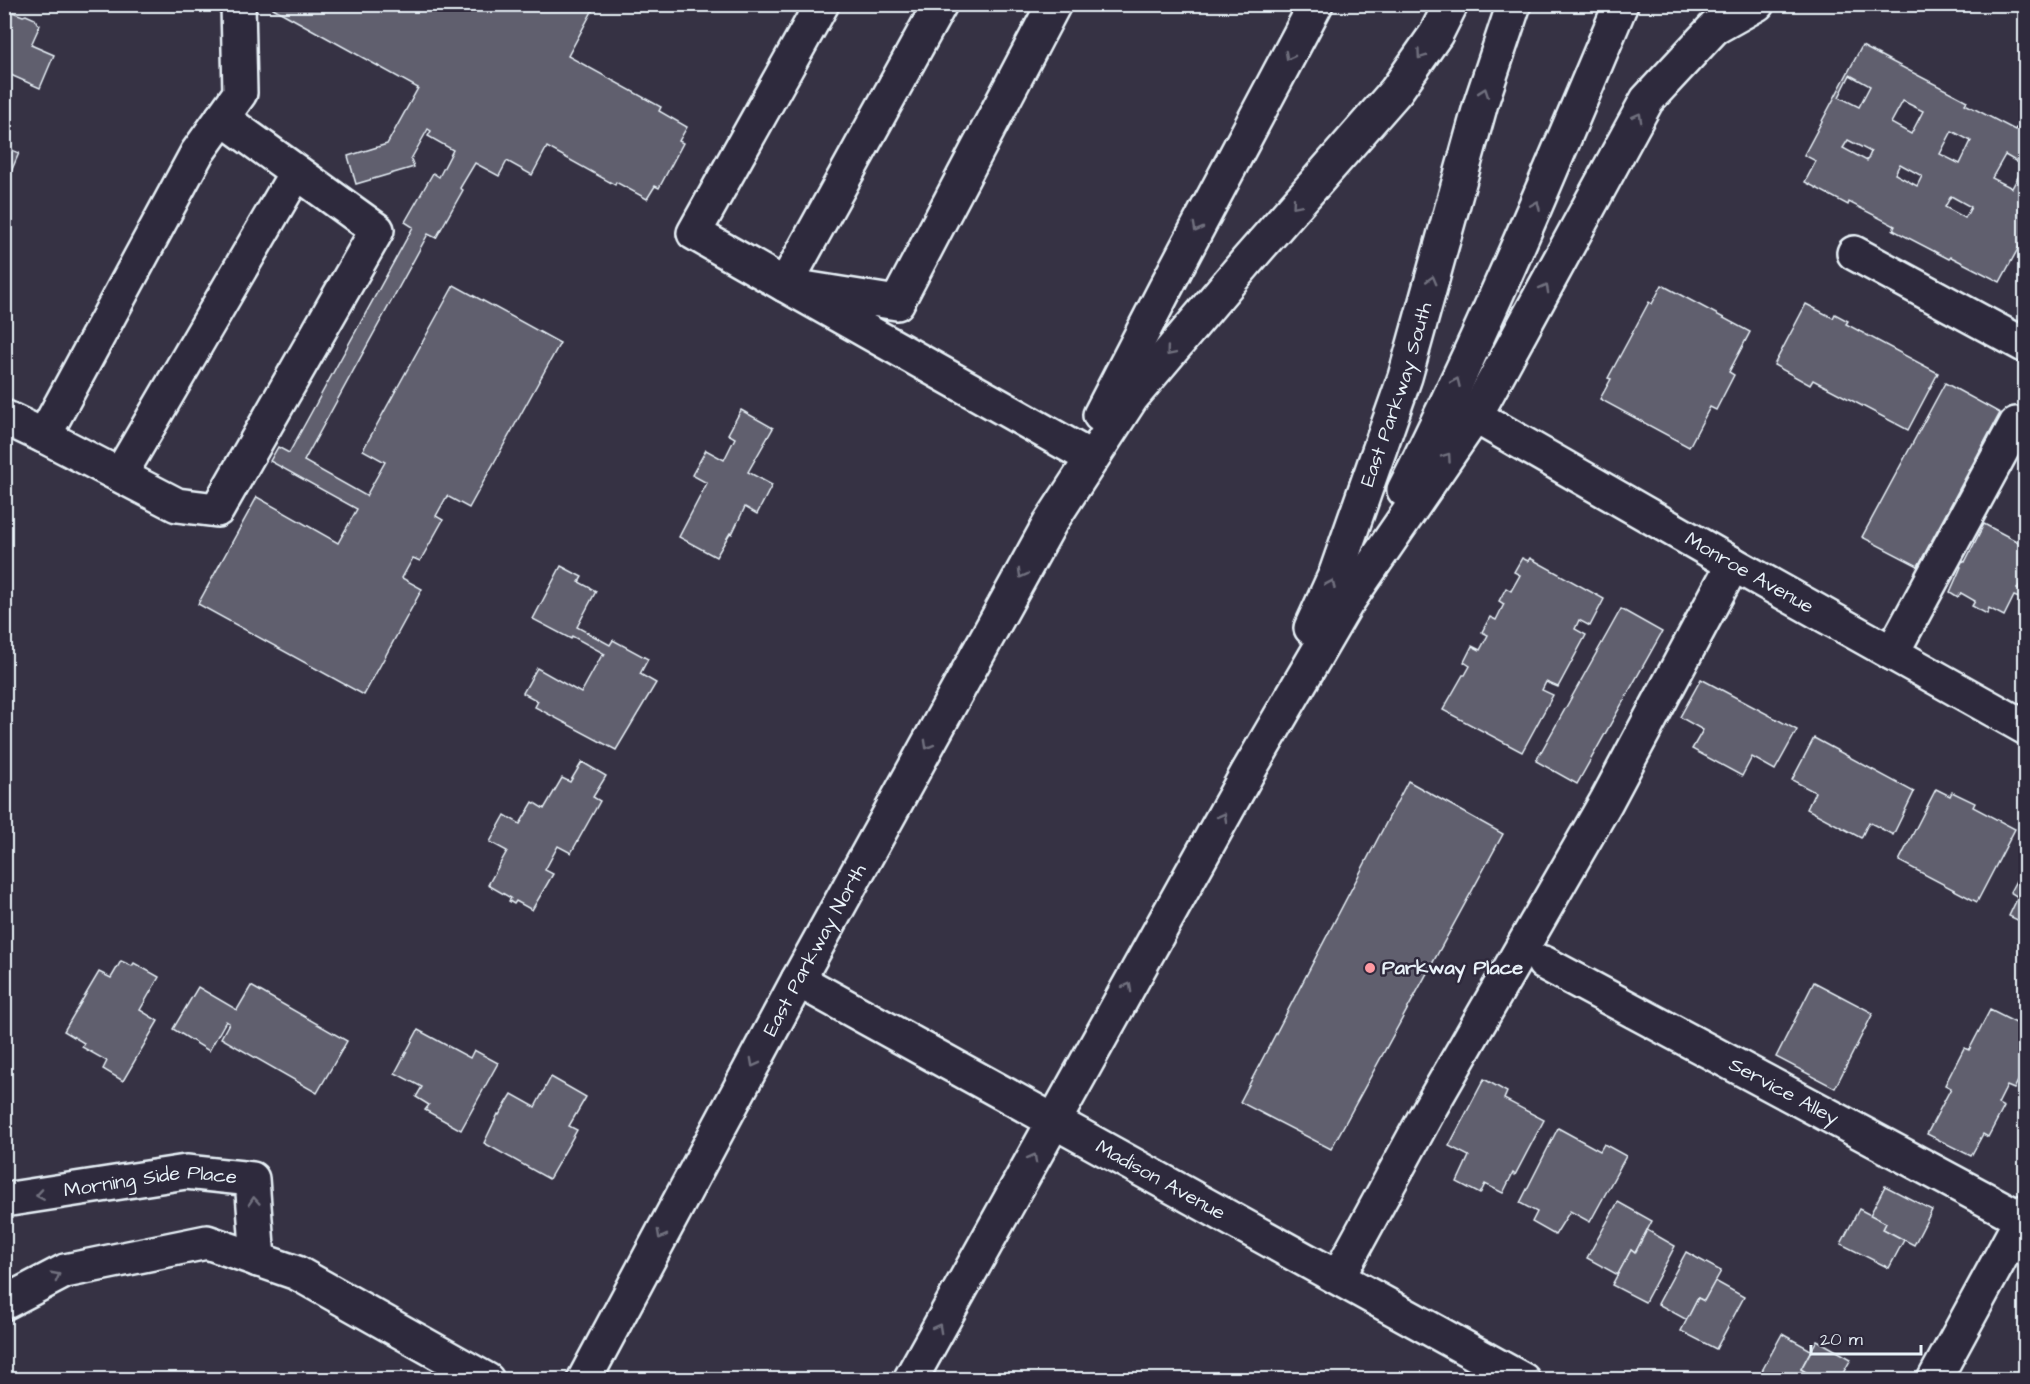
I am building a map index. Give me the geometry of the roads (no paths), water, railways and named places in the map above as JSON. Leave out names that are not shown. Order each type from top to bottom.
[{"type":"main road","points":[[44,436],[197,153],[240,93],[238,4]]},
{"type":"main road","points":[[822,4],[694,234],[1082,452]]},
{"type":"main road","points":[[785,285],[940,4]]},
{"type":"main road","points":[[785,285],[897,303],[1054,4]]},
{"type":"main road","points":[[1050,523],[1082,452],[1170,279],[1316,4]]},
{"type":"main road","points":[[1050,523],[1132,397],[1246,261],[1396,91],[1436,34],[1451,4]]},
{"type":"main road","name":"East Parkway South","points":[[1248,772],[1336,573],[1405,377],[1480,103],[1514,4]]},
{"type":"main road","points":[[910,1380],[1248,772],[1346,604],[1441,416],[1532,216],[1621,4]]},
{"type":"main road","points":[[1346,604],[1475,416],[1647,100],[1714,28],[1757,4]]},
{"type":"main road","points":[[4,417],[177,505],[217,510],[377,230],[222,118]]},
{"type":"main road","points":[[120,476],[296,173]]},
{"type":"main road","points":[[1854,253],[2023,338]]},
{"type":"main road","name":"Monroe Avenue","points":[[1475,416],[2025,728]]},
{"type":"main road","points":[[1892,653],[2016,424]]},
{"type":"main road","name":"East Parkway North","points":[[584,1380],[798,980],[1050,523]]},
{"type":"main road","points":[[1338,1277],[1430,1108],[1606,802],[1733,564]]},
{"type":"main road","name":"Service Alley","points":[[1544,963],[2024,1217]]},
{"type":"main road","name":"Madison Avenue","points":[[798,980],[1523,1380]]},
{"type":"main road","name":"Morning Side Place","points":[[4,1200],[186,1172],[252,1179],[258,1260]]},
{"type":"main road","points":[[1934,1380],[2024,1217]]},
{"type":"main road","points":[[4,1303],[65,1271],[207,1242],[297,1273],[487,1380]]},
{"type":"place","name":"Parkway Place","points":[[1370,968]]}]
